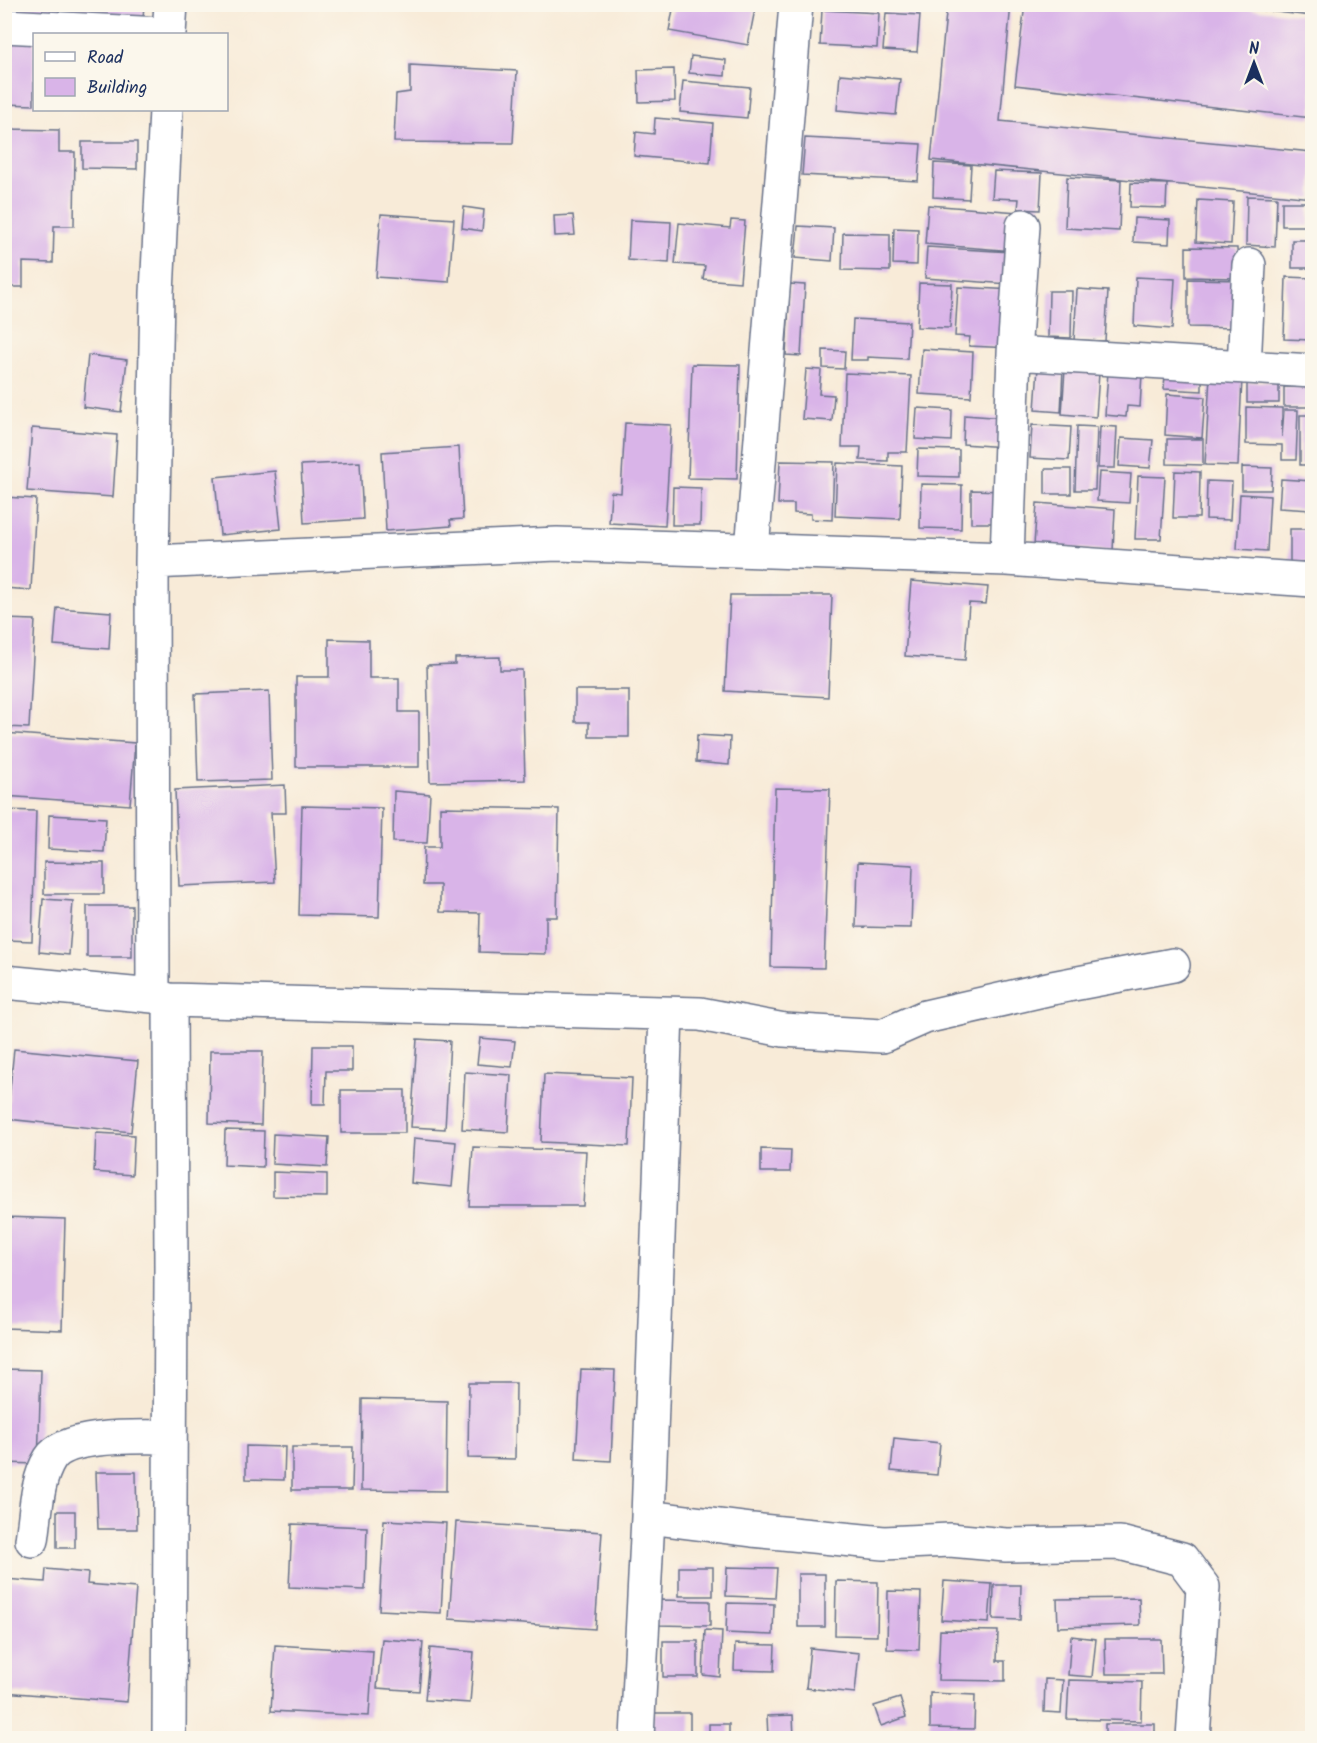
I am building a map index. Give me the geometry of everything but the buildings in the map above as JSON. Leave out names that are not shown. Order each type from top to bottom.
[{"type":"street","points":[[169,33],[171,4]]},
{"type":"street","points":[[753,550],[796,4]]},
{"type":"street","points":[[4,26],[140,33]]},
{"type":"street","points":[[166,111],[157,293],[152,562],[170,1437],[168,1738]]},
{"type":"street","points":[[1007,559],[1014,353],[1023,226]]},
{"type":"street","points":[[1244,367],[1249,265]]},
{"type":"street","points":[[1014,353],[1312,371]]},
{"type":"street","points":[[152,562],[557,544],[1007,559],[1312,580]]},
{"type":"street","points":[[4,982],[162,998],[700,1014],[784,1030],[882,1035],[926,1017],[1053,988],[1173,965]]},
{"type":"street","points":[[637,1738],[648,1517],[666,1014]]},
{"type":"street","points":[[32,1540],[43,1474],[51,1456],[63,1447],[102,1438],[170,1437]]},
{"type":"street","points":[[648,1517],[884,1543],[950,1540],[1006,1545],[1120,1543],[1182,1559],[1203,1587],[1193,1738]]}]
